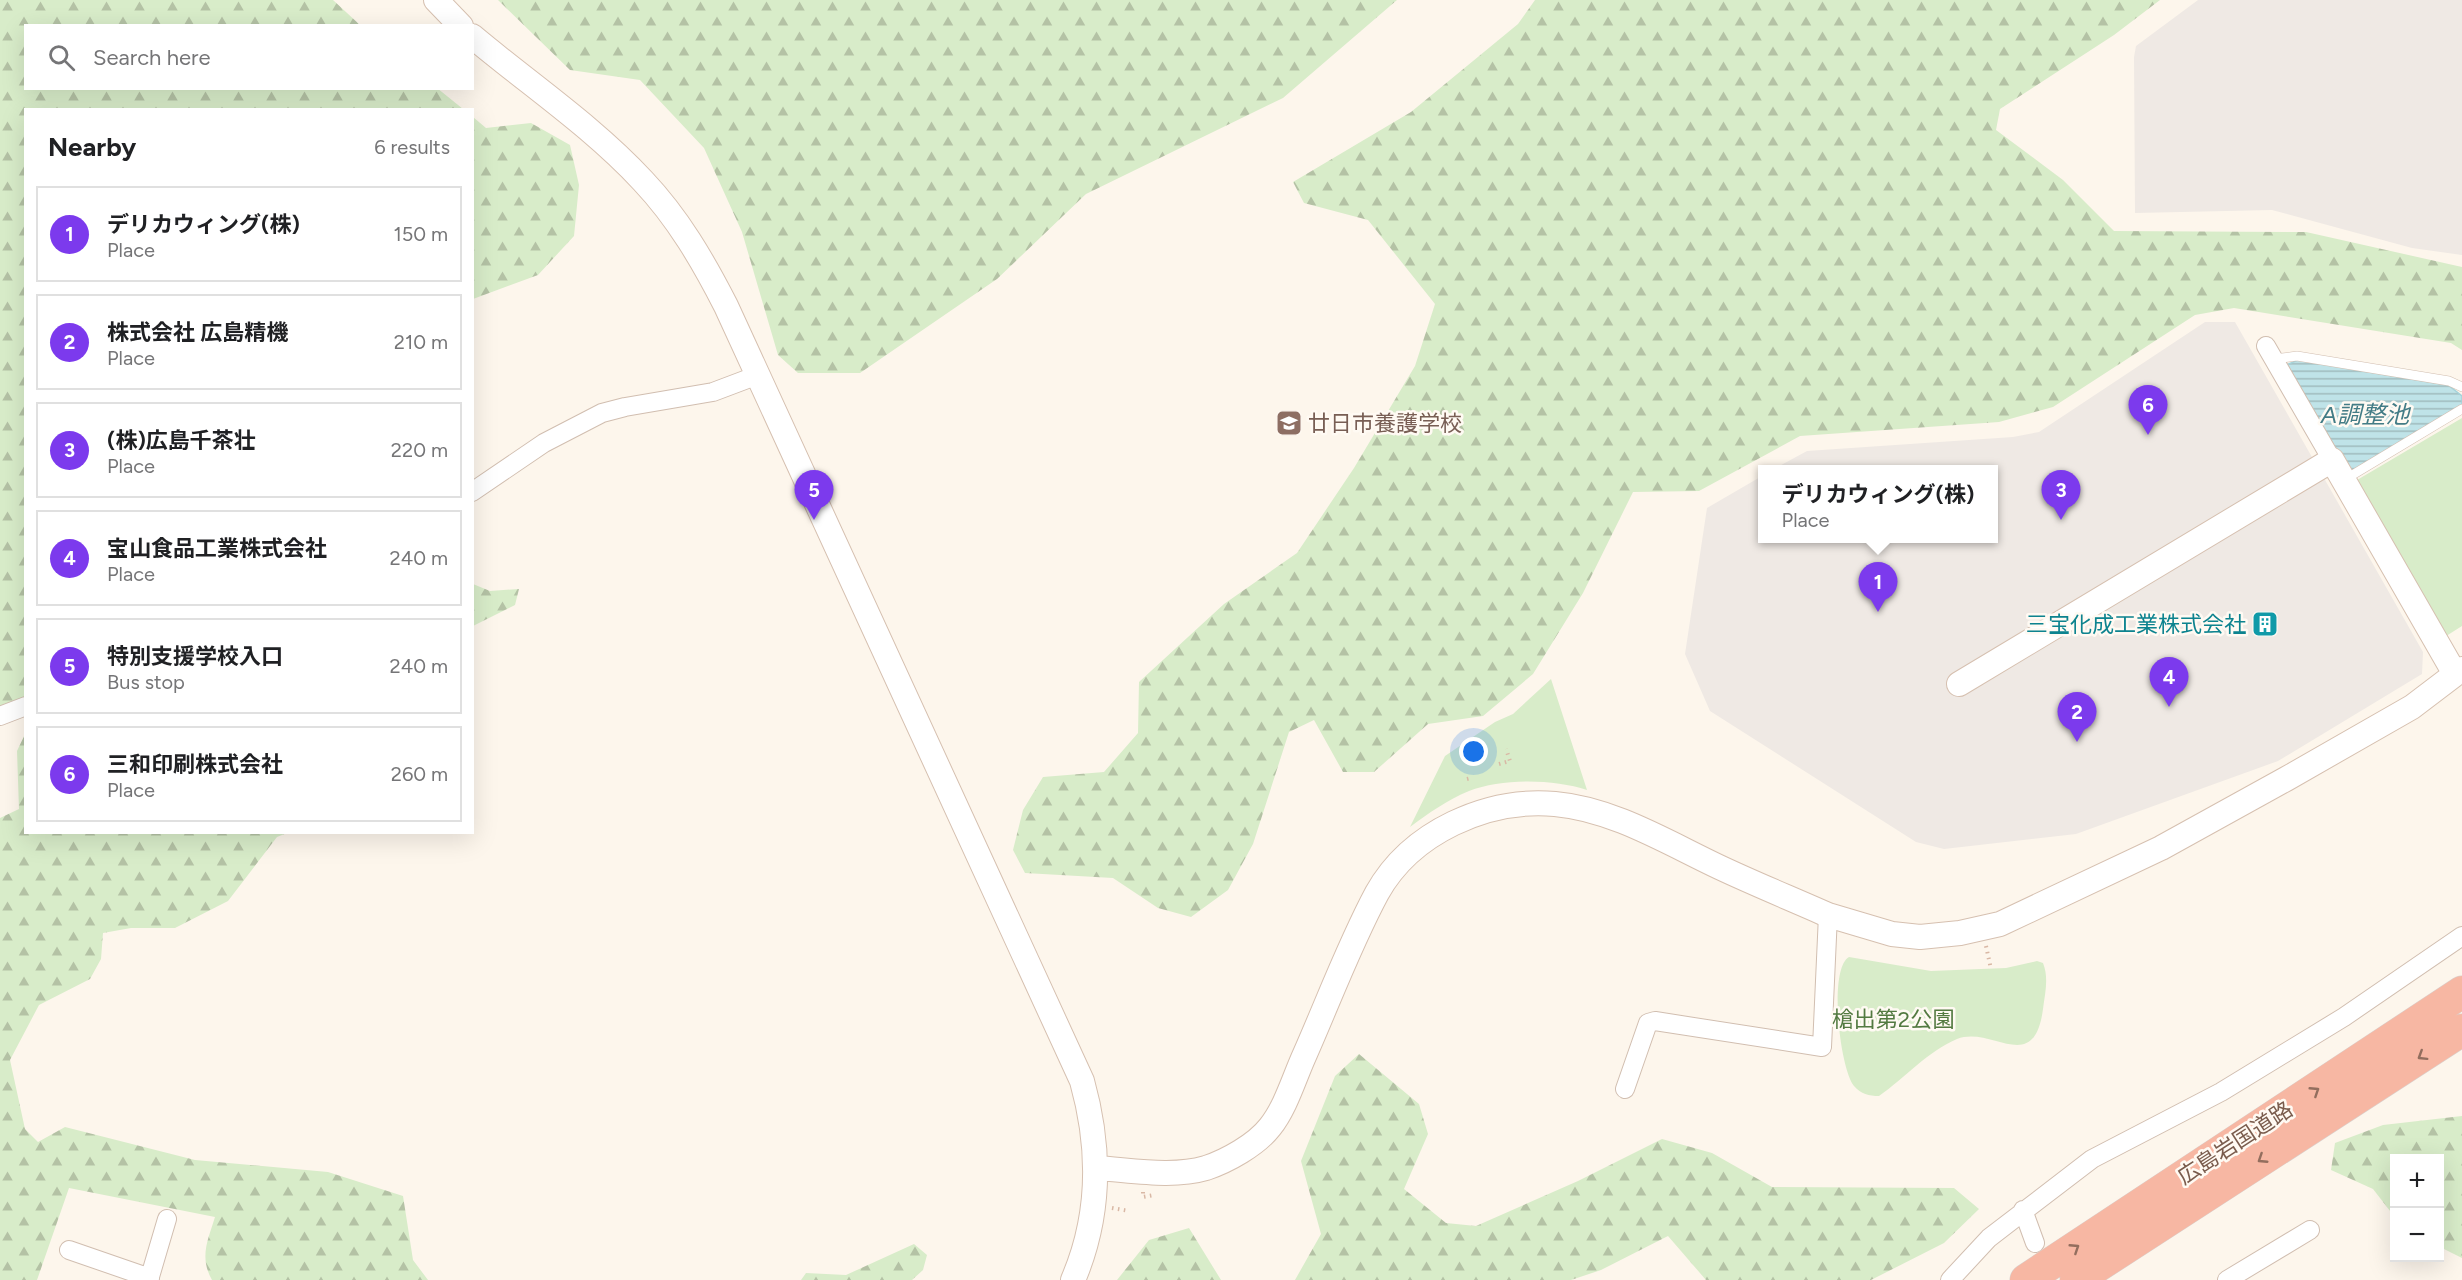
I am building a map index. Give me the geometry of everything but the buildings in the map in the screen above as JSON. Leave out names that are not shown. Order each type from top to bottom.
[{"type":"highway","name":"広島岩国道路","points":[[2026,1280],[2455,994]]},
{"type":"highway","name":"広島岩国道路","points":[[2076,1280],[2462,1030]]},
{"type":"street","points":[[436,0],[459,24]]},
{"type":"street","points":[[474,38],[617,155],[668,210],[709,273],[1072,1057],[1089,1107],[1096,1168],[1094,1212],[1086,1246],[1073,1280]]},
{"type":"street","points":[[1096,1168],[1179,1172],[1206,1167],[1238,1152],[1269,1128],[1288,1095],[1378,892],[1409,855],[1425,841],[1459,820],[1491,809],[1523,803],[1557,804],[1591,811],[1626,824],[1828,915],[1861,927],[1920,937],[1960,933],[2000,924],[2172,842],[2412,706],[2459,672],[2270,353]]},
{"type":"street","points":[[474,491],[544,443],[602,413],[713,392],[758,375]]},
{"type":"street","points":[[1959,684],[2338,470]]},
{"type":"street","points":[[0,716],[24,707]]},
{"type":"street","points":[[1625,1089],[1648,1023],[1655,1021],[1822,1047],[1828,915]]},
{"type":"street","points":[[1950,1280],[1989,1238],[2092,1159],[2221,1092],[2344,1017],[2462,936]]},
{"type":"street","points":[[2023,1210],[2036,1243]]},
{"type":"street","points":[[69,1250],[150,1279],[167,1219]]},
{"type":"street","points":[[2227,1280],[2310,1230]]},
{"type":"lane","points":[[2270,353],[2449,381],[2462,387]]},
{"type":"lane","points":[[2338,470],[2462,409]]},
{"type":"path","points":[[1499,764],[1510,761],[1506,749]]},
{"type":"path","points":[[1978,945],[1995,942]]},
{"type":"path","points":[[1986,947],[1991,969]]},
{"type":"path","points":[[1143,1197],[1162,1192]]},
{"type":"shaded area","points":[[2198,0],[2462,0],[2462,255],[2412,248],[2272,210],[2135,213],[2134,57],[2136,46]]},
{"type":"shaded area","points":[[2205,322],[2235,322],[2423,652],[2422,674],[2278,761],[2076,834],[1944,849],[1916,842],[1710,711],[1685,654],[1707,508],[1758,478],[1758,543],[1998,543],[1998,465],[1781,465],[1807,451],[2013,437],[2039,432]]},
{"type":"green space","points":[[0,0],[333,0],[359,24],[24,24],[24,90],[439,90],[462,108],[24,108],[24,700],[0,709]]},
{"type":"green space","points":[[498,0],[1397,0],[1283,98],[1086,194],[997,279],[860,373],[798,373],[778,355],[742,232],[704,148],[640,80],[570,70]]},
{"type":"green space","points":[[1535,0],[2160,0],[2114,35],[2000,109],[1996,130],[2063,180],[2114,231],[2306,232],[2462,267],[2462,350],[2451,343],[2234,308],[2195,315],[2053,407],[1999,422],[1800,436],[1699,491],[1633,492],[1583,593],[1533,674],[1483,716],[1428,724],[1374,772],[1343,772],[1314,720],[1289,732],[1253,844],[1228,890],[1191,917],[1158,908],[1113,878],[1025,873],[1013,850],[1023,810],[1043,777],[1104,772],[1138,733],[1139,682],[1224,604],[1297,553],[1354,468],[1415,366],[1435,304],[1368,220],[1304,203],[1293,182],[1411,112],[1518,24]]},
{"type":"green space","points":[[474,118],[486,128],[531,123],[570,145],[579,185],[574,236],[538,275],[474,299]]},
{"type":"green space","points":[[2462,418],[2462,626],[2443,638],[2352,483]]},
{"type":"green space","points":[[474,584],[490,591],[519,589],[515,605],[474,626]]},
{"type":"green space","points":[[1551,679],[1587,790],[1544,782],[1512,782],[1482,787],[1453,798],[1410,827],[1445,756],[1495,722],[1513,714]]},
{"type":"green space","points":[[24,736],[24,834],[284,834],[277,837],[228,901],[175,928],[131,928],[103,933],[101,959],[90,979],[39,1005],[10,1060],[25,1129],[38,1142],[65,1127],[195,1160],[328,1172],[403,1196],[413,1260],[428,1280],[212,1280],[205,1256],[215,1217],[69,1188],[37,1280],[0,1280],[0,818],[19,809],[17,751]]},
{"type":"green space","name":"槍出第2公園","points":[[1849,957],[1931,971],[2006,968],[2037,961],[2043,963],[2046,986],[2038,1029],[2031,1040],[2021,1045],[1970,1036],[1957,1039],[1926,1058],[1879,1096],[1865,1094],[1854,1086],[1849,1076],[1844,1060],[1838,1020],[1839,980],[1843,965]]},
{"type":"green space","points":[[1359,1054],[1419,1104],[1428,1134],[1404,1189],[1446,1223],[1476,1226],[1578,1181],[1662,1139],[1712,1153],[1772,1187],[1954,1188],[1979,1209],[1944,1243],[1871,1280],[1706,1280],[1668,1236],[1601,1270],[1571,1280],[1295,1280],[1321,1234],[1301,1161],[1335,1076]]},
{"type":"green space","points":[[2462,1116],[2462,1258],[2444,1249],[2444,1154],[2390,1154],[2390,1211],[2373,1189],[2331,1170],[2335,1143],[2383,1125]]},
{"type":"green space","points":[[1189,1228],[1221,1280],[1117,1280],[1149,1240]]},
{"type":"green space","points":[[914,1244],[927,1255],[923,1270],[912,1280],[801,1280],[806,1273],[846,1275]]},
{"type":"water","name":"A調整池","points":[[2298,360],[2448,385],[2462,396],[2462,405],[2353,471],[2346,466],[2286,365]]},
{"type":"place","name":"廿日市養護学校","points":[[1289,423]]},
{"type":"place","name":"三和印刷株式会社","points":[[2148,435]]},
{"type":"place","name":"特別支援学校入口","points":[[814,520]]},
{"type":"place","name":"(株)広島千茶壮","points":[[2061,520]]},
{"type":"place","name":"デリカウィング(株)","points":[[1878,612]]},
{"type":"place","name":"三宝化成工業株式会社","points":[[2265,624]]},
{"type":"place","name":"宝山食品工業株式会社","points":[[2169,707]]},
{"type":"place","name":"株式会社 広島精機","points":[[2077,742]]}]
